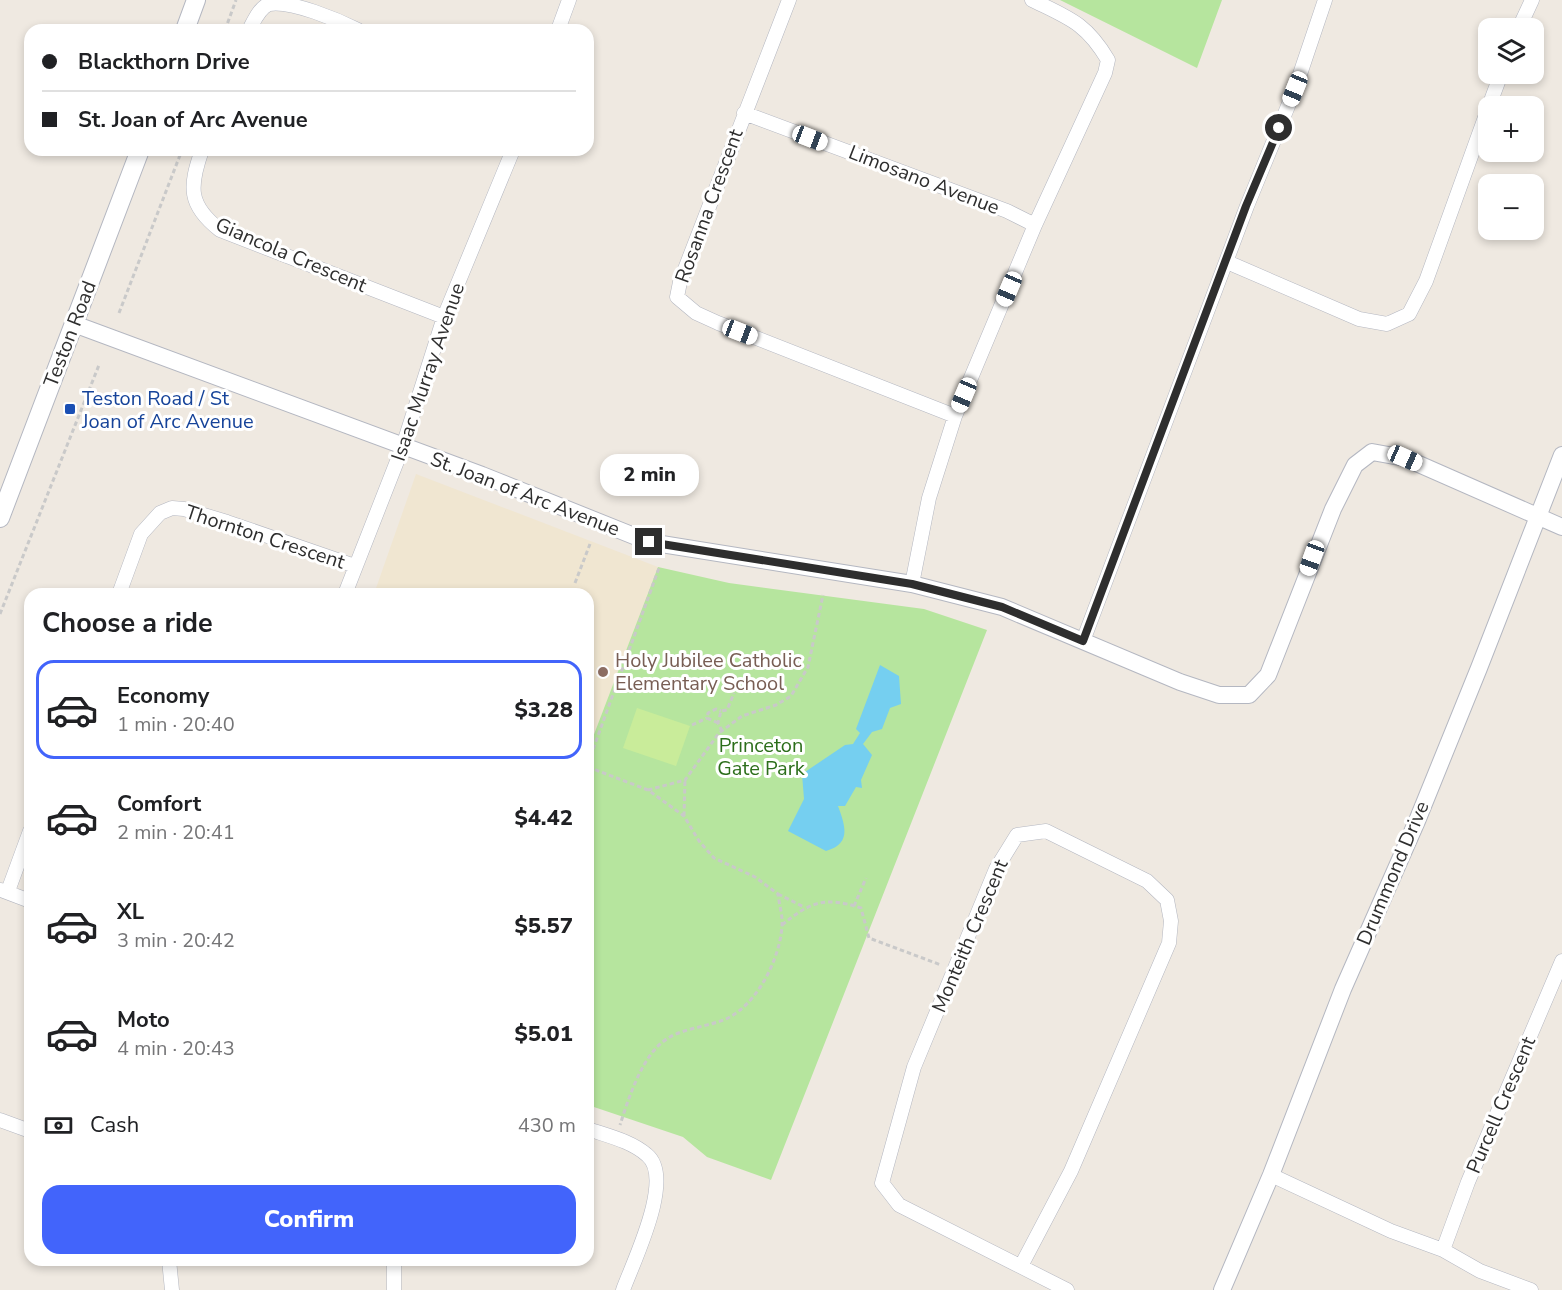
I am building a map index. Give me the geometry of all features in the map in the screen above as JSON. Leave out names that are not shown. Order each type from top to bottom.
[{"type":"main road","points":[[187,24],[196,0]]},
{"type":"main road","name":"Teston Road","points":[[0,518],[138,156]]},
{"type":"street","points":[[560,24],[569,0]]},
{"type":"street","name":"Rosanna Crescent","points":[[789,0],[680,282],[677,297],[696,313],[718,323],[955,416]]},
{"type":"street","points":[[912,584],[929,498],[955,416],[1035,225],[1105,73],[1108,60],[1096,40],[1081,24],[1032,0]]},
{"type":"street","points":[[1083,641],[1227,262],[1246,206],[1295,89],[1324,0]]},
{"type":"street","points":[[1524,18],[1532,0]]},
{"type":"street","points":[[252,24],[268,4],[281,3],[306,8],[344,24]]},
{"type":"street","name":"Limosano Avenue","points":[[744,113],[1007,212],[1035,225]]},
{"type":"street","points":[[1227,262],[1359,319],[1387,324],[1409,314],[1426,281],[1478,136]]},
{"type":"street","name":"Giancola Crescent","points":[[200,156],[192,184],[196,202],[204,217],[220,230],[444,317]]},
{"type":"street","name":"Isaac Murray Avenue","points":[[347,588],[403,446],[444,317],[511,156]]},
{"type":"street","name":"St. Joan of Arc Avenue","points":[[74,324],[403,446],[649,542],[912,584],[1002,607],[1180,682],[1219,695],[1249,695],[1268,675],[1333,509],[1355,465],[1372,452],[1405,458],[1562,527]]},
{"type":"street","name":"Drummond Drive","points":[[1222,1290],[1271,1175],[1343,989],[1417,821],[1539,518],[1562,455]]},
{"type":"street","name":"Thornton Crescent","points":[[121,588],[141,534],[160,513],[172,508],[184,509],[226,522],[355,567]]},
{"type":"street","name":"Monteith Crescent","points":[[1021,1266],[1071,1171],[1169,943],[1172,921],[1167,900],[1147,881],[1046,831],[1017,835],[996,869],[914,1067],[882,1183],[899,1205],[1066,1290]]},
{"type":"street","points":[[24,845],[4,890],[24,898]]},
{"type":"street","name":"Purcell Crescent","points":[[1443,1251],[1468,1182],[1562,961]]},
{"type":"street","points":[[0,1120],[24,1129]]},
{"type":"street","points":[[594,1131],[615,1138],[649,1156],[655,1166],[657,1182],[647,1225],[623,1290]]},
{"type":"street","points":[[1271,1175],[1391,1231],[1531,1290]]},
{"type":"street","points":[[170,1266],[172,1290]]},
{"type":"street","points":[[394,1266],[394,1290]]},
{"type":"path","points":[[227,24],[236,0]]},
{"type":"path","points":[[119,313],[180,156]]},
{"type":"path","points":[[0,614],[99,365]]},
{"type":"path","points":[[575,583],[590,544]]},
{"type":"path","points":[[594,748],[659,568]]},
{"type":"path","points":[[684,816],[686,780],[722,730],[742,716],[776,705],[791,696],[808,667],[823,594]]},
{"type":"path","points":[[692,725],[707,718],[711,709],[727,710],[734,693]]},
{"type":"path","points":[[718,723],[721,711]]},
{"type":"path","points":[[707,718],[718,723],[722,730]]},
{"type":"path","points":[[594,768],[648,790],[684,816],[699,841],[714,858],[755,877],[778,894],[804,907]]},
{"type":"path","points":[[648,790],[686,780]]},
{"type":"path","points":[[854,906],[866,878]]},
{"type":"path","points":[[615,1138],[637,1080],[656,1048],[672,1034],[729,1017],[751,998],[765,977],[782,925],[778,894]]},
{"type":"path","points":[[782,925],[804,907],[839,901],[861,908],[869,938],[941,965]]},
{"type":"shaded area","name":"Holy Jubilee Catholic Elementary School","points":[[416,474],[658,567],[594,734],[594,588],[376,588]]},
{"type":"green space","points":[[1060,0],[1222,0],[1197,68]]},
{"type":"green space","name":"Princeton Gate Park","points":[[658,567],[729,583],[924,609],[987,630],[771,1180],[707,1157],[683,1137],[594,1107],[594,734]]},
{"type":"green space","points":[[637,708],[690,726],[676,766],[623,748]]},
{"type":"water","points":[[880,665],[899,676],[901,704],[890,708],[882,729],[872,732],[863,744],[872,755],[861,780],[862,788],[856,787],[845,806],[838,806],[843,820],[843,839],[840,844],[826,851],[788,831],[804,799],[802,774],[845,745],[853,744],[860,733],[856,729]]},
{"type":"place","name":"Teston Road / St Joan of Arc Avenue","points":[[70,409]]},
{"type":"place","name":"Holy Jubilee Catholic Elementary School","points":[[603,672]]},
{"type":"route","points":[[649,542],[912,584],[1002,607],[1083,641],[1227,262],[1246,206],[1279,128]]}]
